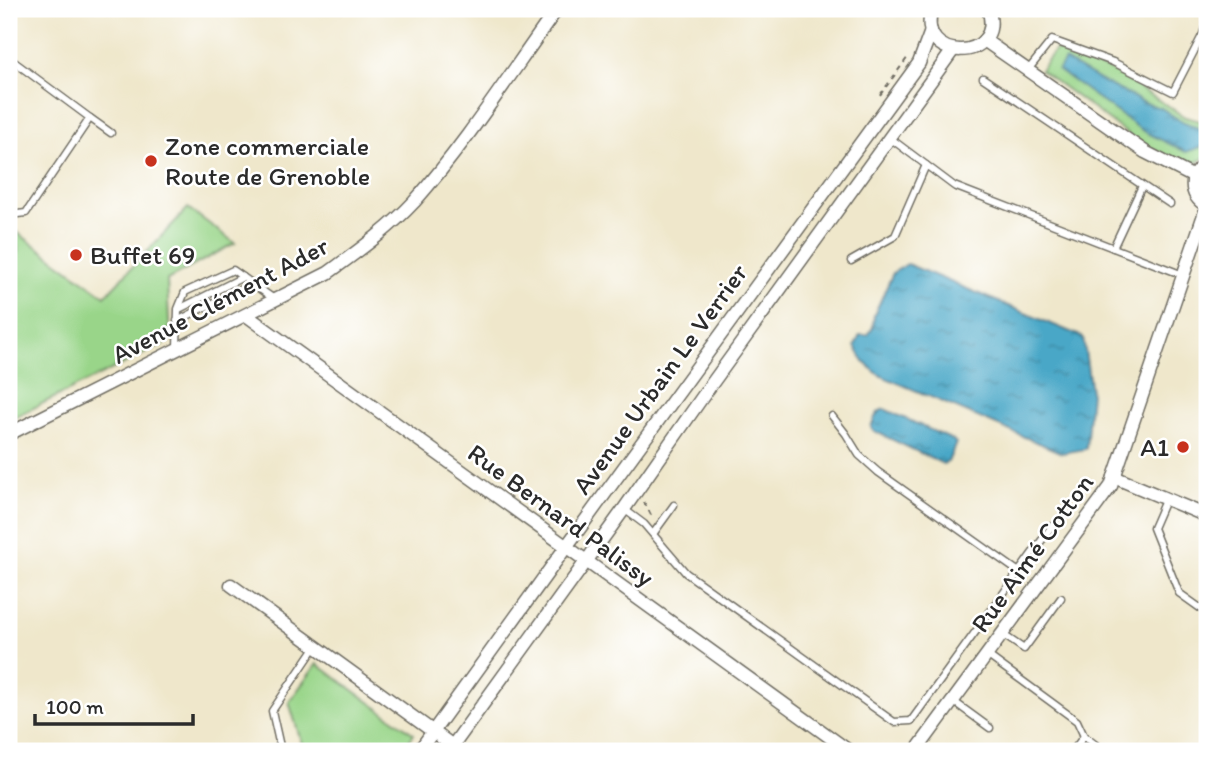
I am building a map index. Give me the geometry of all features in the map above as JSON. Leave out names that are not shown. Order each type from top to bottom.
[{"type":"street","name":"Avenue Clément Ader","points":[[9,433],[328,273],[366,245],[413,203],[457,149],[557,9]]},
{"type":"street","name":"Avenue Urbain Le Verrier","points":[[419,751],[919,63],[931,31],[929,22],[932,9]]},
{"type":"street","points":[[931,31],[943,46],[953,50],[970,49],[985,40],[990,23],[988,9]]},
{"type":"street","points":[[985,40],[1145,152],[1194,177]]},
{"type":"street","name":"Avenue Urbain Le Verrier","points":[[451,748],[953,50]]},
{"type":"street","points":[[1207,163],[1194,177],[1193,191],[1207,206]]},
{"type":"street","name":"Rue Aimé Cotton","points":[[916,751],[1111,486],[1207,206]]},
{"type":"street","name":"Rue Bernard Palissy","points":[[246,315],[849,751]]},
{"type":"street","points":[[1114,477],[1207,516]]},
{"type":"street","points":[[231,585],[434,731],[451,748]]},
{"type":"lane","points":[[1028,70],[1052,40],[1113,62],[1173,92],[1207,22]]},
{"type":"lane","points":[[9,58],[111,133]]},
{"type":"lane","points":[[983,78],[1170,204]]},
{"type":"lane","points":[[9,215],[26,213],[90,118]]},
{"type":"lane","points":[[890,138],[954,186],[1183,275]]},
{"type":"lane","points":[[851,261],[895,236],[926,165]]},
{"type":"lane","points":[[1113,248],[1142,186]]},
{"type":"lane","points":[[177,349],[178,309],[185,292],[233,271],[276,300]]},
{"type":"lane","points":[[178,309],[243,277]]},
{"type":"lane","points":[[177,321],[252,284]]},
{"type":"lane","points":[[832,416],[859,455],[878,472],[1019,572]]},
{"type":"lane","points":[[1166,498],[1153,528],[1179,593],[1207,613]]},
{"type":"lane","points":[[653,534],[674,505]]},
{"type":"lane","points":[[624,509],[644,524],[686,573],[894,722],[911,721],[1052,526]]},
{"type":"lane","points":[[1002,634],[1024,649],[1061,598]]},
{"type":"lane","points":[[281,751],[272,711],[316,646]]},
{"type":"lane","points":[[987,655],[1077,721],[1084,736],[1104,751]]},
{"type":"lane","points":[[953,701],[990,728]]},
{"type":"lane","points":[[1073,751],[1084,736]]},
{"type":"path","points":[[642,498],[651,515],[661,523]]},
{"type":"green space","points":[[1056,49],[1113,71],[1185,117],[1207,123],[1207,157],[1195,163],[1181,164],[1137,141],[1040,70]]},
{"type":"green space","points":[[188,208],[235,243],[167,280],[170,341],[9,420],[9,264],[18,251],[15,231],[105,296]]},
{"type":"green space","points":[[317,664],[414,734],[402,751],[304,751],[289,702]]},
{"type":"water","points":[[1065,60],[1145,103],[1161,108],[1184,123],[1207,131],[1207,145],[1186,152],[1143,131],[1058,70]]},
{"type":"water","points":[[907,264],[1083,337],[1091,392],[1086,449],[1062,453],[879,375],[864,362],[855,346],[860,335],[868,335],[873,327],[874,315],[893,273]]},
{"type":"water","points":[[884,409],[953,440],[956,443],[948,462],[943,464],[874,431],[871,427],[874,419]]},
{"type":"place","name":"Zone commerciale Route de Grenoble","points":[[151,161]]},
{"type":"place","name":"Buffet 69","points":[[76,255]]},
{"type":"place","name":"A1","points":[[1183,447]]}]
